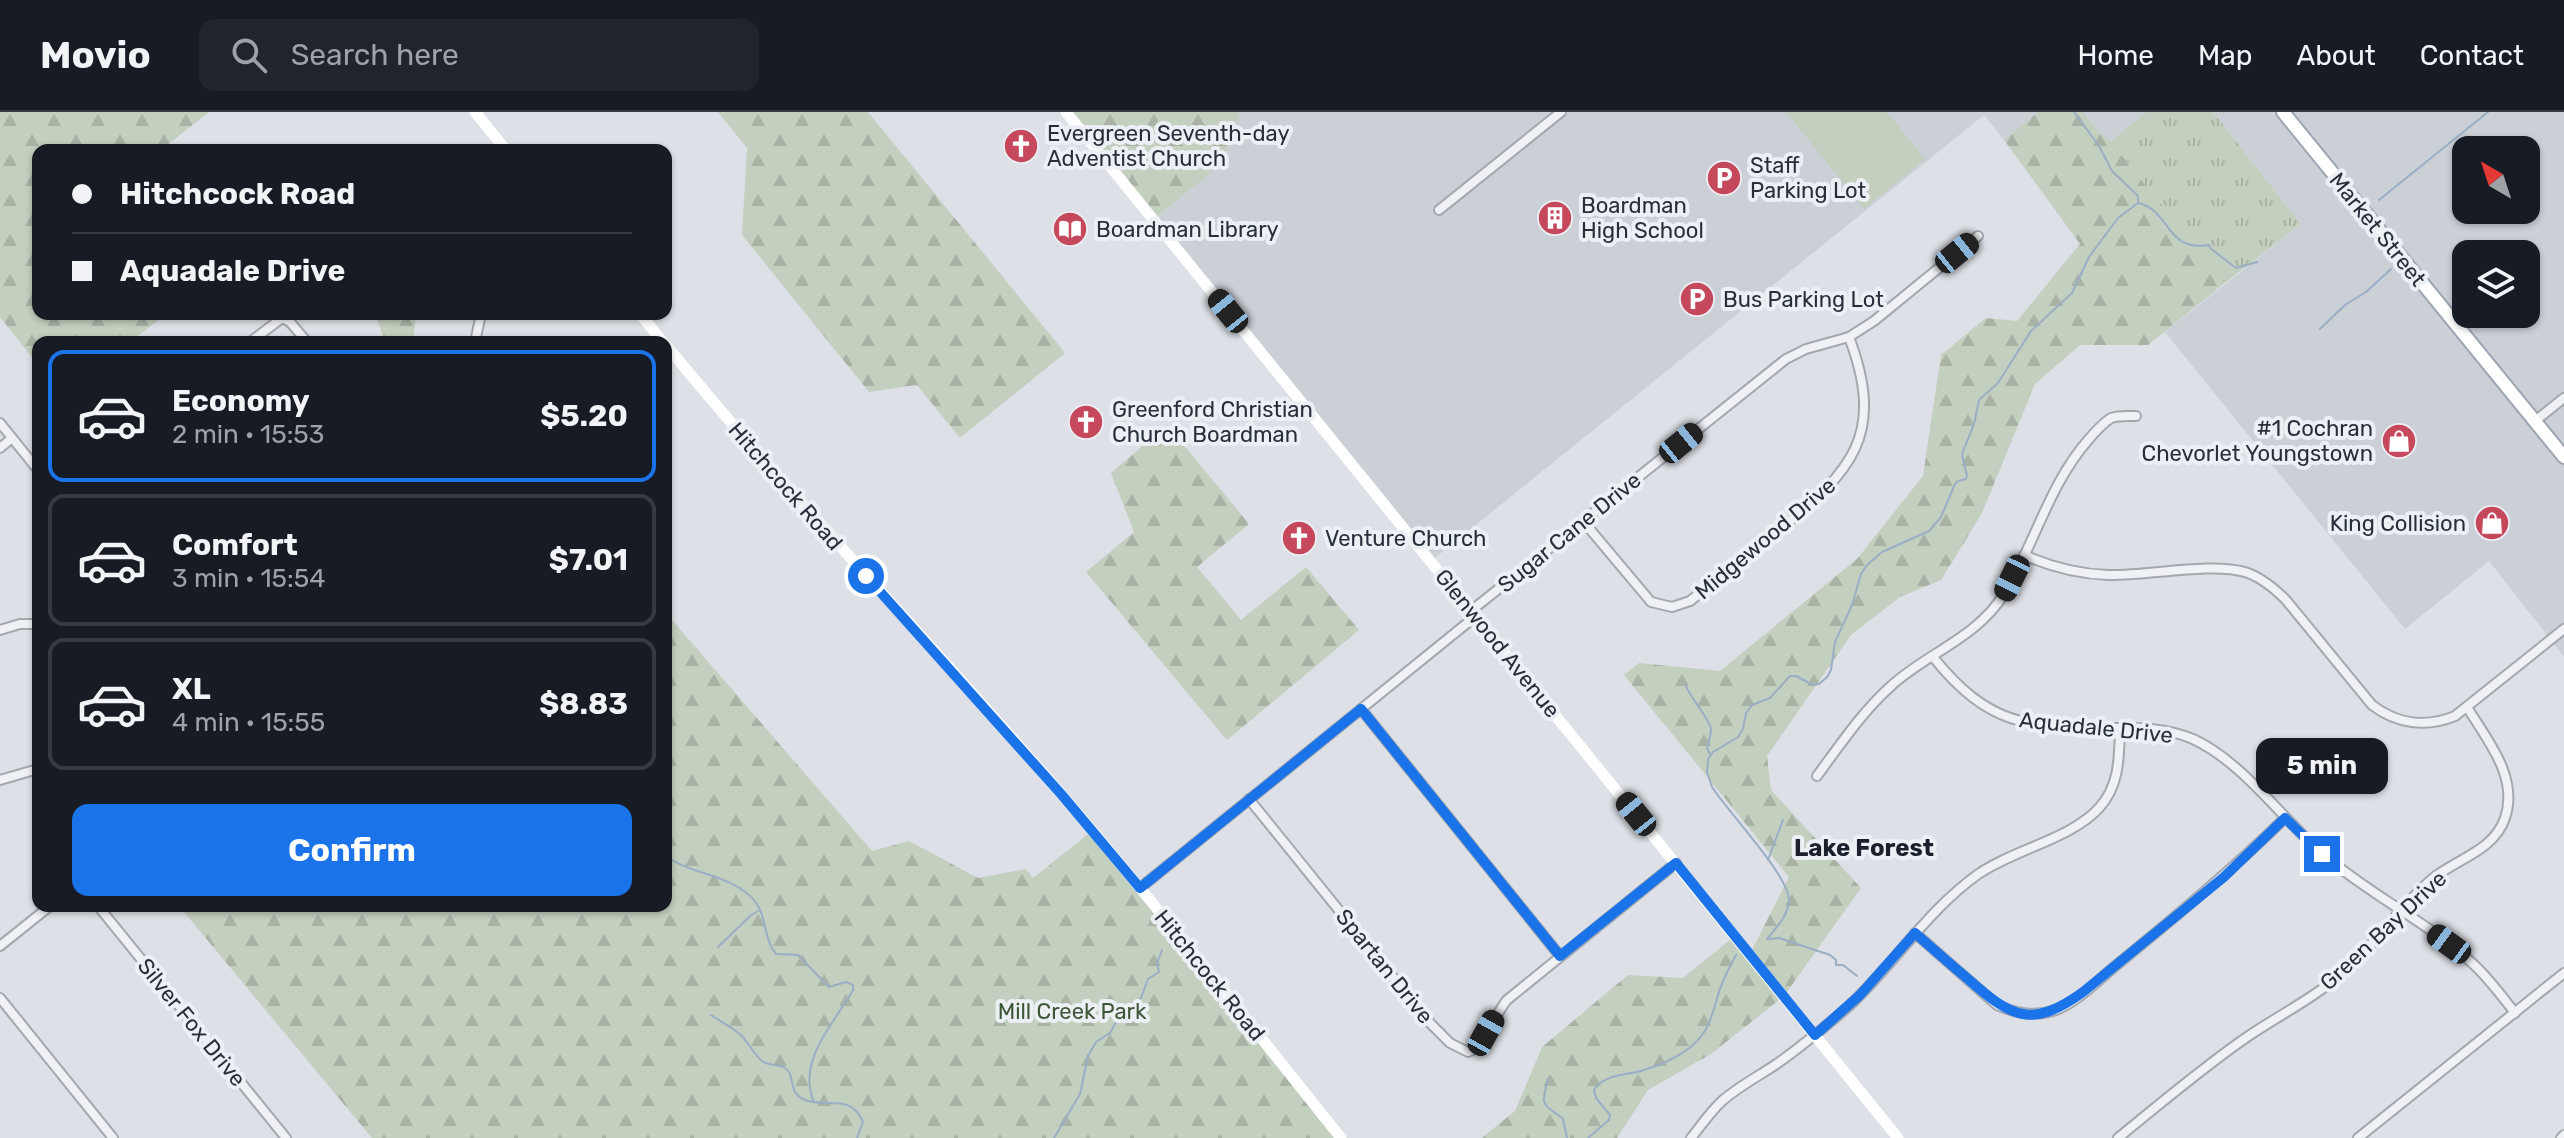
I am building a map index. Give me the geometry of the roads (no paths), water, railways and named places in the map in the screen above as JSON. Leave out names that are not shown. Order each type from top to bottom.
[{"type":"main road","name":"Market Street","points":[[2283,112],[2564,457]]},
{"type":"street","points":[[475,112],[501,144]]},
{"type":"street","name":"Glenwood Avenue","points":[[1066,112],[1898,1138]]},
{"type":"street","points":[[1439,210],[1561,112]]},
{"type":"street","name":"Sugar Cane Drive","points":[[1140,888],[1361,709],[1583,521],[1786,359],[1806,349],[1849,337],[1874,321],[1978,236]]},
{"type":"street","points":[[258,336],[279,320]]},
{"type":"street","points":[[286,320],[302,336]]},
{"type":"street","name":"Hitchcock Road","points":[[645,320],[658,336]]},
{"type":"street","name":"Midgewood Drive","points":[[1583,521],[1651,602],[1672,607],[1690,601],[1818,498],[1845,468],[1858,440],[1864,407],[1863,380],[1849,337]]},
{"type":"street","name":"Hitchcock Road","points":[[672,352],[759,457],[1061,794],[1341,1138]]},
{"type":"street","points":[[2535,421],[2564,398]]},
{"type":"street","points":[[1817,776],[1878,698],[1905,674],[1971,631],[1988,616],[2005,594],[2058,482],[2080,449],[2108,420],[2136,416]]},
{"type":"street","points":[[0,423],[32,463]]},
{"type":"street","points":[[0,448],[12,438]]},
{"type":"street","points":[[2024,555],[2054,567],[2091,574],[2227,569],[2263,580],[2280,593],[2365,697],[2381,712],[2402,721],[2433,722],[2455,716],[2564,629]]},
{"type":"street","points":[[0,630],[32,624]]},
{"type":"street","name":"Aquadale Drive","points":[[1933,657],[1971,697],[2010,719],[2045,727],[2161,729],[2199,742],[2227,761],[2341,870],[2471,962],[2515,1013]]},
{"type":"street","name":"Green Bay Drive","points":[[2118,1138],[2219,1057],[2334,980],[2436,876],[2488,843],[2498,833],[2506,817],[2509,796],[2506,776],[2467,707]]},
{"type":"street","points":[[1361,709],[1560,956]]},
{"type":"street","points":[[1696,1136],[1714,1109],[1732,1093],[1815,1035],[1860,995],[1939,907],[1978,874],[2076,826],[2096,811],[2108,795],[2116,776],[2120,728]]},
{"type":"street","points":[[0,780],[32,771]]},
{"type":"street","name":"Spartan Drive","points":[[1249,799],[1430,1023],[1443,1037],[1468,1052],[1479,1048],[1507,1000],[1676,863]]},
{"type":"street","points":[[1915,933],[1997,1005],[2029,1015],[2055,1010],[2083,992],[2224,877],[2285,818]]},
{"type":"street","points":[[0,946],[42,912]]},
{"type":"street","name":"Silver Fox Drive","points":[[103,912],[286,1138]]},
{"type":"street","points":[[2358,1138],[2564,973]]},
{"type":"street","points":[[0,998],[113,1138]]},
{"type":"waterway","points":[[2074,112],[2099,146],[2112,171],[2138,196],[2138,202]]},
{"type":"waterway","points":[[2379,200],[2488,112]]},
{"type":"waterway","points":[[1767,939],[1786,913],[1789,902],[1787,891],[1770,862],[1712,787],[1707,772],[1708,759],[1713,752],[1738,737],[1752,705],[1770,698],[1790,676],[1813,685],[1827,677],[1835,642],[1852,605],[1861,574],[1882,552],[1929,531],[1941,517],[1955,484],[1967,476],[1962,454],[1974,424],[1979,400],[1998,383],[2031,331],[2072,293],[2089,257],[2118,218],[2138,203]]},
{"type":"waterway","points":[[2139,203],[2158,214],[2184,243],[2209,245],[2236,268],[2257,262]]},
{"type":"waterway","points":[[2320,329],[2391,269]]},
{"type":"waterway","points":[[1685,684],[1710,725],[1707,748],[1710,754]]},
{"type":"waterway","points":[[1768,860],[1783,820]]},
{"type":"waterway","points":[[672,860],[732,884],[751,897],[760,910],[776,954],[798,955],[829,987],[846,982],[853,985],[814,1057],[810,1072],[814,1102]]},
{"type":"waterway","points":[[718,947],[758,911]]},
{"type":"waterway","points":[[1768,939],[1779,938],[1830,955],[1836,960],[1836,965],[1843,965],[1857,976]]},
{"type":"waterway","points":[[1054,1138],[1080,1094],[1088,1056],[1096,1042],[1110,1033],[1119,1017],[1141,998],[1148,979],[1159,972],[1157,964],[1162,950]]},
{"type":"waterway","points":[[1588,1138],[1609,1120],[1610,1115],[1596,1098],[1594,1090],[1604,1081],[1680,1055],[1692,1045],[1708,1025],[1736,955]]},
{"type":"waterway","points":[[711,1015],[742,1036],[762,1061],[785,1068],[798,1096],[811,1102],[851,1107],[863,1122],[857,1138]]},
{"type":"waterway","points":[[1548,1079],[1545,1104],[1563,1119],[1567,1138]]},
{"type":"place","name":"Evergreen Seventh-day Adventist Church","points":[[1021,146]]},
{"type":"place","name":"Staff Parking Lot","points":[[1724,178]]},
{"type":"place","name":"Boardman High School","points":[[1555,218]]},
{"type":"place","name":"Boardman Library","points":[[1070,229]]},
{"type":"place","name":"Bus Parking Lot","points":[[1697,299]]},
{"type":"place","name":"Greenford Christian Church Boardman","points":[[1086,422]]},
{"type":"place","name":"#1 Cochran Chevorlet Youngstown","points":[[2399,441]]},
{"type":"place","name":"King Collision","points":[[2492,523]]},
{"type":"place","name":"Venture Church","points":[[1299,538]]},
{"type":"district","name":"Lake Forest","points":[[1864,848]]},
{"type":"park label","name":"Mill Creek Park","points":[[1072,1011]]}]
